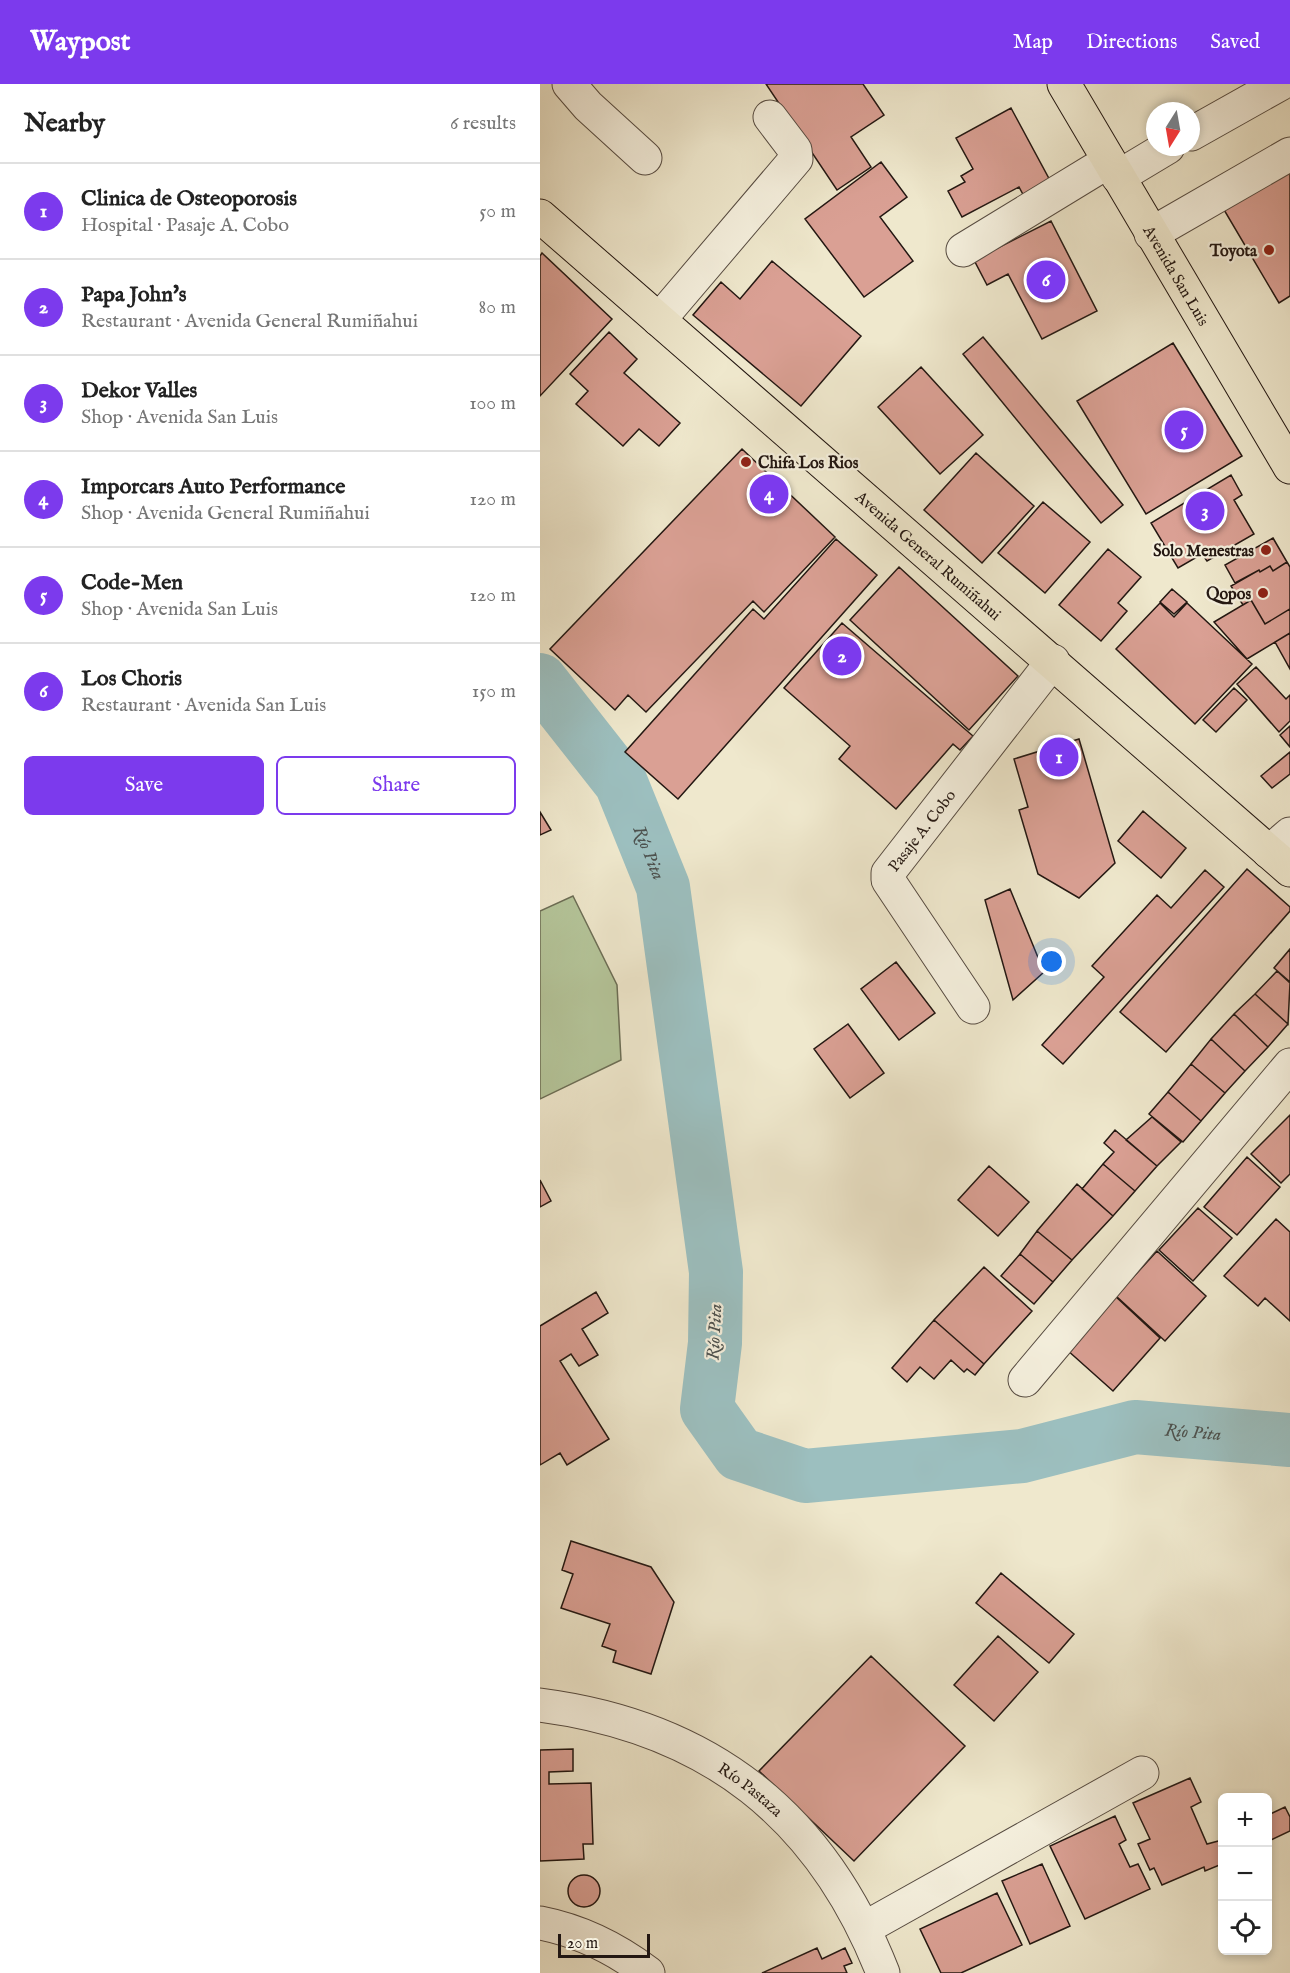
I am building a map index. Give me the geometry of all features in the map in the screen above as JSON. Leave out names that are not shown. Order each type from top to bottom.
[{"type":"highway","name":"Avenida San Luis","points":[[1064,84],[1290,467]]},
{"type":"highway","name":"Avenida General Rumiñahui","points":[[540,216],[1053,661],[1283,852]]},
{"type":"street","points":[[569,84],[588,106],[645,158]]},
{"type":"street","points":[[1200,129],[1280,84]]},
{"type":"street","points":[[659,320],[796,159],[795,150],[770,117]]},
{"type":"street","points":[[1151,234],[1290,154]]},
{"type":"street","points":[[963,250],[1113,169],[1146,156]]},
{"type":"street","name":"Pasaje A. Cobo","points":[[973,1007],[888,880],[888,873],[1053,661]]},
{"type":"street","points":[[1025,1380],[1290,1065]]},
{"type":"street","name":"Río Pastaza","points":[[540,1705],[586,1711],[645,1728],[700,1753],[751,1787],[797,1828],[835,1875],[865,1928],[883,1973]]},
{"type":"street","points":[[865,1928],[1142,1773]]},
{"type":"street","points":[[540,1923],[572,1931],[600,1942],[648,1973]]},
{"type":"green space","points":[[573,896],[617,985],[621,1060],[540,1099],[540,911]]},
{"type":"building","points":[[766,84],[863,84],[884,115],[851,137],[871,167],[837,190]]},
{"type":"building","points":[[1011,108],[1053,186],[1026,200],[1019,187],[962,217],[948,191],[965,182],[961,176],[973,169],[956,138]]},
{"type":"building","points":[[881,162],[907,197],[880,217],[913,261],[864,297],[805,219]]},
{"type":"building","name":"Toyota","points":[[1290,163],[1290,296],[1279,303],[1220,203]]},
{"type":"building","points":[[1051,221],[1097,311],[1042,339],[1008,274],[987,285],[974,260]]},
{"type":"building","points":[[542,253],[612,319],[540,396],[540,256]]},
{"type":"building","points":[[772,261],[861,336],[801,406],[693,315],[721,282],[740,299]]},
{"type":"building","points":[[609,332],[637,359],[624,373],[680,423],[659,446],[639,429],[623,446],[576,404],[588,391],[570,374]]},
{"type":"building","points":[[983,337],[1123,505],[1101,523],[963,354]]},
{"type":"building","points":[[1173,343],[1242,456],[1146,514],[1077,401]]},
{"type":"building","points":[[921,367],[983,435],[940,474],[878,407]]},
{"type":"building","points":[[742,449],[835,537],[764,612],[753,601],[646,712],[628,695],[615,710],[550,649]]},
{"type":"building","points":[[976,453],[1034,506],[982,563],[924,510]]},
{"type":"building","points":[[1231,475],[1242,495],[1234,500],[1254,534],[1207,561],[1202,554],[1178,568],[1151,523]]},
{"type":"building","points":[[1043,502],[1090,542],[1045,593],[998,553]]},
{"type":"building","name":"Solo Menestras","points":[[1273,538],[1287,562],[1273,571],[1270,566],[1235,583],[1225,565]]},
{"type":"building","points":[[836,539],[877,575],[678,799],[625,752],[753,609],[764,619]]},
{"type":"building","points":[[1108,549],[1141,577],[1118,603],[1127,611],[1101,641],[1059,605]]},
{"type":"building","name":"Qopos","points":[[1287,562],[1290,567],[1290,609],[1265,624],[1251,600],[1243,605],[1231,586],[1259,570],[1260,572],[1270,566],[1273,571]]},
{"type":"building","points":[[899,567],[1018,676],[969,730],[850,620]]},
{"type":"building","points":[[1172,589],[1187,602],[1174,614],[1160,602]]},
{"type":"building","points":[[1251,600],[1265,624],[1290,609],[1290,633],[1247,659],[1214,622]]},
{"type":"building","points":[[1160,603],[1174,617],[1187,603],[1252,664],[1195,724],[1116,649]]},
{"type":"building","points":[[842,623],[973,736],[960,750],[953,744],[896,809],[839,759],[850,746],[784,688]]},
{"type":"building","points":[[1290,633],[1290,669],[1275,642]]},
{"type":"building","points":[[1256,667],[1286,699],[1290,695],[1290,721],[1279,732],[1237,684]]},
{"type":"building","points":[[1234,688],[1247,700],[1216,732],[1203,720]]},
{"type":"building","points":[[1290,726],[1290,747],[1280,735]]},
{"type":"building","points":[[1079,739],[1115,863],[1079,898],[1038,874],[1019,810],[1028,807],[1014,759]]},
{"type":"building","points":[[1290,752],[1290,774],[1272,788],[1261,776]]},
{"type":"building","points":[[1143,811],[1186,848],[1161,878],[1118,841]]},
{"type":"building","points":[[540,812],[551,830],[540,835]]},
{"type":"building","points":[[1247,869],[1290,907],[1290,911],[1166,1052],[1120,1012]]},
{"type":"building","points":[[1205,870],[1224,887],[1063,1064],[1042,1045],[1104,977],[1092,966],[1157,895],[1171,908]]},
{"type":"building","points":[[1010,889],[1044,972],[1013,1000],[985,900]]},
{"type":"building","points":[[1290,949],[1290,982],[1274,968]]},
{"type":"building","points":[[896,962],[935,1013],[899,1040],[861,989]]},
{"type":"building","points":[[1277,971],[1290,983],[1288,1024],[1255,994]]},
{"type":"building","points":[[1255,994],[1288,1024],[1268,1047],[1234,1014]]},
{"type":"building","points":[[1234,1014],[1268,1047],[1245,1071],[1211,1039]]},
{"type":"building","points":[[848,1024],[884,1073],[850,1098],[814,1049]]},
{"type":"building","points":[[1211,1039],[1245,1071],[1225,1093],[1191,1064]]},
{"type":"building","points":[[1191,1064],[1225,1093],[1201,1121],[1168,1092]]},
{"type":"building","points":[[1168,1092],[1201,1121],[1183,1142],[1149,1114]]},
{"type":"building","points":[[1290,1115],[1290,1174],[1281,1183],[1251,1154]]},
{"type":"building","points":[[1152,1117],[1181,1142],[1157,1166],[1126,1140]]},
{"type":"building","points":[[1115,1130],[1157,1166],[1135,1191],[1103,1164],[1114,1152],[1104,1143]]},
{"type":"building","points":[[1247,1157],[1280,1187],[1237,1235],[1204,1207]]},
{"type":"building","points":[[1103,1164],[1135,1191],[1113,1216],[1082,1189]]},
{"type":"building","points":[[989,1166],[1029,1202],[998,1236],[958,1200]]},
{"type":"building","points":[[540,1180],[551,1201],[540,1207]]},
{"type":"building","points":[[1077,1184],[1113,1216],[1072,1260],[1037,1231]]},
{"type":"building","points":[[1198,1208],[1232,1238],[1193,1281],[1159,1250]]},
{"type":"building","points":[[1276,1219],[1290,1232],[1290,1321],[1265,1298],[1258,1306],[1224,1276]]},
{"type":"building","points":[[1037,1231],[1072,1260],[1053,1282],[1020,1254]]},
{"type":"building","points":[[1157,1251],[1206,1296],[1165,1341],[1116,1296]]},
{"type":"building","points":[[1020,1254],[1053,1282],[1034,1304],[1001,1276]]},
{"type":"building","points":[[984,1267],[1032,1311],[984,1364],[934,1320]]},
{"type":"building","points":[[596,1292],[608,1313],[582,1329],[598,1355],[579,1366],[571,1354],[560,1361],[609,1439],[567,1465],[560,1453],[540,1465],[540,1326]]},
{"type":"building","points":[[1114,1295],[1160,1338],[1113,1391],[1066,1349]]},
{"type":"building","points":[[934,1320],[984,1364],[975,1375],[967,1369],[964,1372],[951,1360],[934,1379],[920,1367],[907,1382],[892,1368]]},
{"type":"building","points":[[571,1541],[651,1567],[674,1602],[651,1674],[613,1662],[616,1651],[602,1646],[610,1624],[561,1608],[573,1574],[562,1570]]},
{"type":"building","points":[[1001,1573],[1074,1634],[1049,1663],[976,1603]]},
{"type":"building","points":[[998,1636],[1038,1672],[994,1721],[954,1685]]},
{"type":"building","points":[[871,1656],[965,1746],[854,1861],[759,1771]]},
{"type":"building","points":[[573,1749],[573,1771],[549,1772],[549,1784],[591,1783],[593,1844],[583,1844],[584,1859],[540,1861],[540,1750]]},
{"type":"building","points":[[1190,1778],[1201,1802],[1191,1807],[1207,1844],[1218,1841],[1218,1866],[1205,1871],[1204,1867],[1162,1885],[1154,1868],[1150,1870],[1138,1844],[1150,1839],[1133,1803]]},
{"type":"building","points":[[1285,1807],[1290,1817],[1290,1831],[1272,1840],[1272,1813]]},
{"type":"building","points":[[1115,1816],[1126,1840],[1119,1844],[1130,1867],[1138,1864],[1150,1889],[1085,1919],[1050,1846]]},
{"type":"building","points":[[1042,1864],[1070,1926],[1030,1944],[1002,1881]]},
{"type":"building","points":[[584,1875],[596,1879],[600,1891],[596,1903],[584,1907],[572,1903],[568,1891],[572,1879]]},
{"type":"building","points":[[997,1893],[1022,1945],[961,1973],[941,1973],[920,1929]]},
{"type":"building","points":[[817,1948],[822,1959],[845,1948],[852,1963],[844,1966],[847,1973],[762,1973]]},
{"type":"waterway","name":"Río Pita","points":[[540,680],[621,783],[663,887],[716,1272],[715,1343],[707,1409],[739,1454],[805,1476],[1022,1456],[1135,1427],[1290,1440]]},
{"type":"place","name":"Toyota","points":[[1269,250]]},
{"type":"place","name":"Los Choris","points":[[1046,280]]},
{"type":"place","name":"Code-Men","points":[[1184,430]]},
{"type":"place","name":"Chifa Los Rios","points":[[746,462]]},
{"type":"place","name":"Imporcars Auto Performance","points":[[769,494]]},
{"type":"place","name":"Dekor Valles","points":[[1205,511]]},
{"type":"place","name":"Solo Menestras","points":[[1266,550]]},
{"type":"place","name":"Qopos","points":[[1263,593]]},
{"type":"place","name":"Papa John's","points":[[842,656]]},
{"type":"place","name":"Clinica de Osteoporosis","points":[[1059,757]]}]
